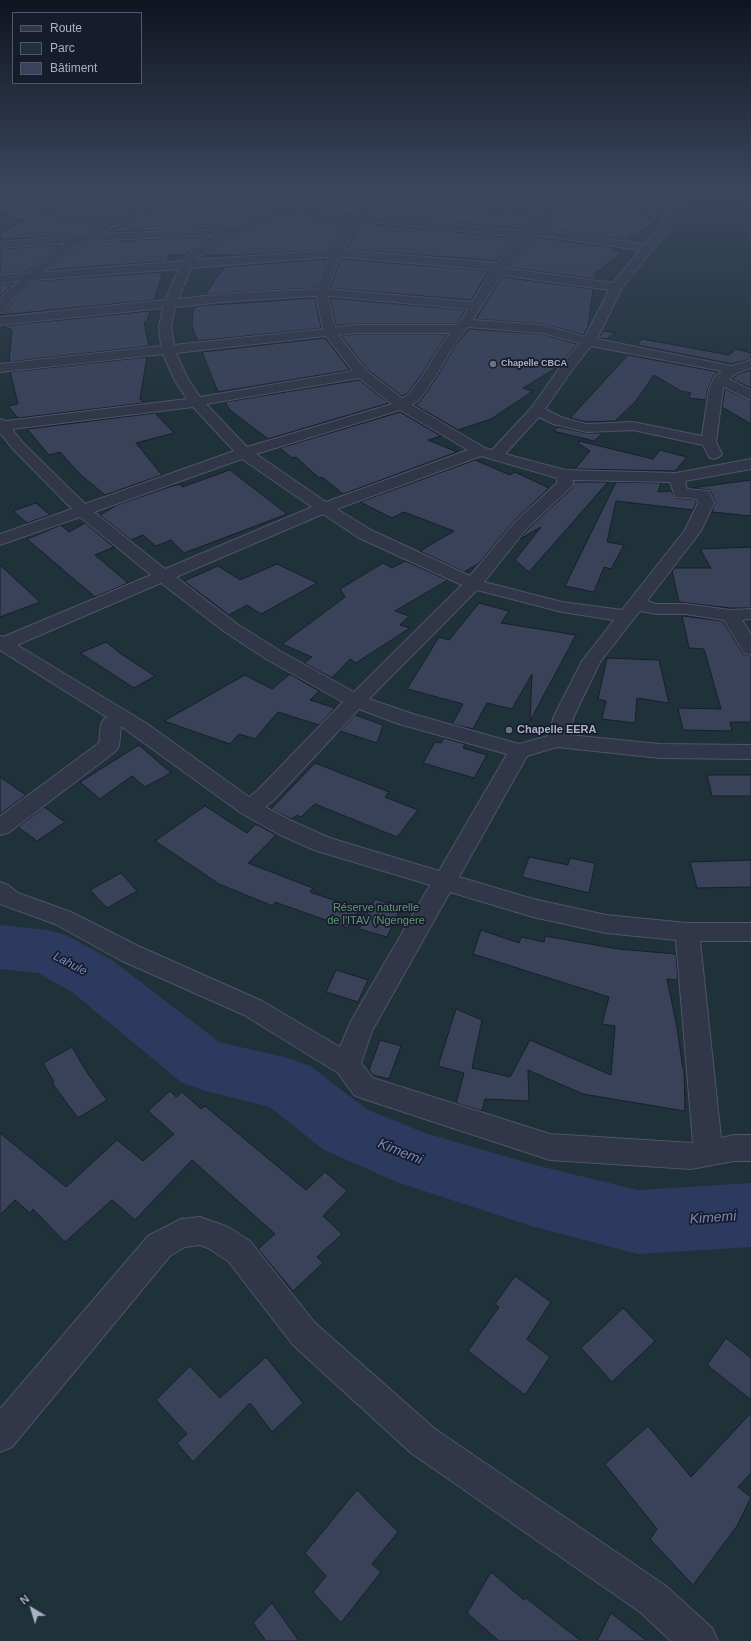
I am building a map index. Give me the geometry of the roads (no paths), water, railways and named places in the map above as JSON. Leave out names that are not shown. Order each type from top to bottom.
[{"type":"street","points":[[0,309],[9,296],[47,264]]},
{"type":"street","points":[[0,279],[202,264]]},
{"type":"street","points":[[333,264],[321,292],[330,333],[362,374],[402,405],[480,451],[566,475],[676,478],[749,466]]},
{"type":"street","points":[[444,264],[499,269],[616,287]]},
{"type":"street","points":[[0,540],[244,452],[402,405],[414,397],[504,264]]},
{"type":"street","points":[[496,455],[537,410],[567,367],[593,335],[616,287],[635,264]]},
{"type":"street","points":[[186,265],[170,303],[165,326],[168,350],[181,379],[196,402],[244,452],[324,508],[365,534],[473,584],[562,607],[630,610],[686,610],[730,615],[751,614]]},
{"type":"street","points":[[0,321],[170,303],[321,292],[476,306]]},
{"type":"street","points":[[0,368],[356,329],[462,326],[534,328],[587,341],[724,367],[732,370]]},
{"type":"street","points":[[722,470],[709,442],[716,390],[720,380],[732,370],[751,364]]},
{"type":"street","points":[[1,425],[196,402],[362,374]]},
{"type":"street","points":[[720,380],[751,396]]},
{"type":"street","points":[[537,410],[558,421],[587,428],[633,426],[709,442]]},
{"type":"street","points":[[1,425],[18,446],[82,510],[163,576],[231,628],[273,655],[356,701],[406,719],[519,751],[558,740],[660,751],[751,752]]},
{"type":"street","points":[[2,643],[324,508],[480,451]]},
{"type":"street","points":[[249,808],[265,796],[356,701],[473,584],[522,524],[565,484],[566,475]]},
{"type":"street","points":[[558,740],[564,716],[591,661],[693,531],[706,503],[703,494],[681,494],[676,478]]},
{"type":"street","points":[[730,615],[751,649]]},
{"type":"street","points":[[2,643],[122,718],[249,808],[286,828],[322,844],[548,912],[606,924],[686,932],[751,932]]},
{"type":"street","points":[[0,827],[109,746],[111,724],[122,718]]},
{"type":"street","points":[[347,1065],[360,1029],[519,751]]},
{"type":"street","points":[[0,892],[10,899],[63,918],[129,953],[253,1008],[347,1065],[364,1087],[550,1147],[691,1156],[734,1148],[751,1148]]},
{"type":"street","points":[[686,932],[708,1153]]},
{"type":"street","points":[[0,1435],[159,1246],[181,1233],[200,1231],[217,1237],[239,1251],[304,1334],[423,1441],[653,1599],[699,1641]]},
{"type":"waterway","name":"Kimemi","points":[[0,947],[48,952],[92,976],[202,1064],[288,1085],[346,1130],[420,1161],[531,1195],[638,1222],[751,1215]]},
{"type":"place","name":"Chapelle CBCA","points":[[493,364]]},
{"type":"place","name":"Chapelle EERA","points":[[509,730]]},
{"type":"park label","name":"Réserve naturelle de l'ITAV (Ngengere","points":[[376,914]]},
{"type":"water label","name":"Lahule","points":[[70,964]]}]
